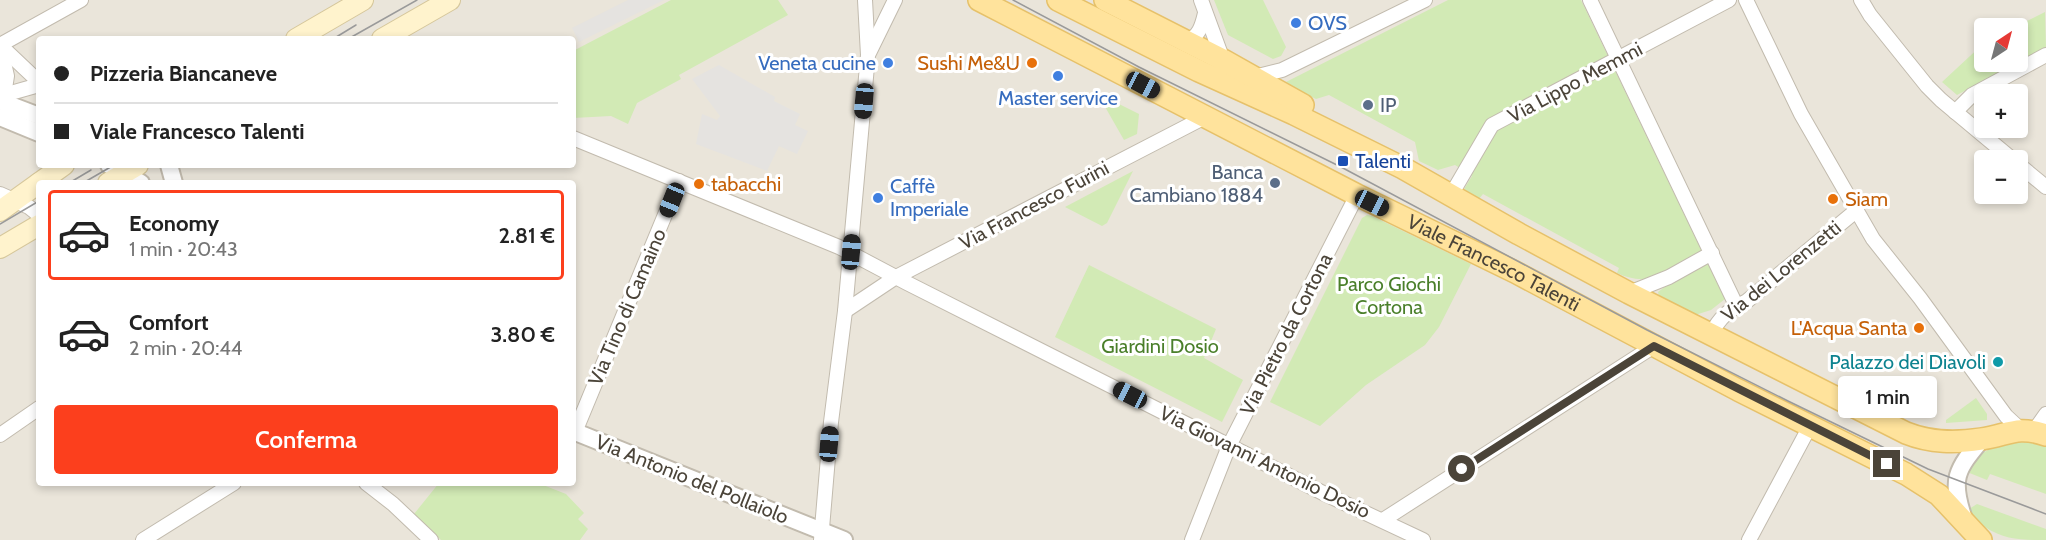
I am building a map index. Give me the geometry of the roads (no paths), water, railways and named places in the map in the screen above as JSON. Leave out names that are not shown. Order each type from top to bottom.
[{"type":"main road","points":[[301,36],[363,0]]},
{"type":"main road","points":[[387,36],[450,0]]},
{"type":"main road","name":"Viale Francesco Talenti","points":[[980,0],[1357,195],[1515,272],[1928,487],[1943,499],[1976,534]]},
{"type":"main road","name":"Viale Francesco Talenti","points":[[1058,0],[1199,71],[1338,135],[1629,293],[1906,433],[1932,441],[1982,439],[2037,427]]},
{"type":"main road","name":"Viale Francesco Talenti","points":[[1105,0],[1301,102],[1338,135]]},
{"type":"main road","points":[[43,177],[59,168]]},
{"type":"main road","points":[[5,202],[36,182]]},
{"type":"main road","points":[[0,248],[36,227]]},
{"type":"street","points":[[0,44],[81,0]]},
{"type":"street","points":[[821,535],[851,252],[868,55],[866,0]]},
{"type":"street","points":[[868,55],[895,0]]},
{"type":"street","points":[[1254,77],[1282,70],[1425,0]]},
{"type":"street","points":[[1590,0],[1736,305]]},
{"type":"street","name":"Via Lippo Memmi","points":[[1451,195],[1492,125],[1729,0]]},
{"type":"street","points":[[1746,0],[1800,114],[1874,239],[2006,416],[2037,427]]},
{"type":"street","points":[[1861,0],[1909,65],[1934,93],[2001,150]]},
{"type":"street","points":[[1186,41],[1194,38],[1200,30],[1203,7]]},
{"type":"street","points":[[1203,7],[1222,60]]},
{"type":"street","points":[[0,44],[36,81]]},
{"type":"street","points":[[0,44],[7,76],[1,98]]},
{"type":"street","points":[[1954,112],[1972,95],[2046,56]]},
{"type":"street","points":[[1,98],[36,85]]},
{"type":"street","points":[[1,98],[36,128]]},
{"type":"street","points":[[0,117],[36,129]]},
{"type":"street","name":"Via Francesco Furini","points":[[845,311],[896,277],[1204,117]]},
{"type":"street","name":"Via Giovanni Antonio Dosio","points":[[576,139],[851,252],[1229,446],[1423,540]]},
{"type":"street","points":[[120,172],[135,180]]},
{"type":"street","points":[[2028,172],[2046,187]]},
{"type":"street","name":"Via Tino di Camaino","points":[[576,427],[679,181]]},
{"type":"street","name":"Via Pietro da Cortona","points":[[1192,540],[1229,446],[1357,195]]},
{"type":"street","points":[[5,202],[36,213]]},
{"type":"street","name":"Via dei Lorenzetti","points":[[1711,335],[1720,319],[1736,305],[1747,301],[1857,210]]},
{"type":"street","points":[[1629,293],[1669,277],[1712,253]]},
{"type":"street","points":[[1383,520],[1654,346]]},
{"type":"street","points":[[0,435],[36,410]]},
{"type":"street","points":[[1749,540],[1810,426]]},
{"type":"street","name":"Via Antonio del Pollaiolo","points":[[576,433],[821,535],[844,540]]},
{"type":"street","points":[[1976,534],[1957,496],[1956,481],[1964,462],[1982,439]]},
{"type":"street","points":[[143,540],[163,535],[230,486]]},
{"type":"street","points":[[370,486],[393,504],[431,540]]},
{"type":"tram line","points":[[353,36],[417,0]]},
{"type":"tram line","points":[[1013,0],[1139,67],[1341,167],[1647,330],[1788,401],[1928,469],[2046,514]]},
{"type":"tram line","points":[[338,36],[356,25]]},
{"type":"tram line","points":[[88,180],[109,168]]},
{"type":"tram line","points":[[74,180],[91,170]]},
{"type":"tram line","points":[[0,224],[36,203]]},
{"type":"place","name":"OVS","points":[[1296,23]]},
{"type":"place","name":"Veneta cucine","points":[[888,63]]},
{"type":"place","name":"Sushi Me&U","points":[[1032,63]]},
{"type":"place","name":"Master service","points":[[1058,76]]},
{"type":"place","name":"IP","points":[[1368,105]]},
{"type":"place","name":"Talenti","points":[[1343,161]]},
{"type":"place","name":"Banca Cambiano 1884","points":[[1275,183]]},
{"type":"place","name":"tabacchi","points":[[699,184]]},
{"type":"place","name":"Caffè Imperiale","points":[[878,198]]},
{"type":"place","name":"Siam","points":[[1833,199]]},
{"type":"place","name":"L'Acqua Santa","points":[[1919,328]]},
{"type":"place","name":"Palazzo dei Diavoli","points":[[1998,362]]},
{"type":"park label","name":"Parco Giochi Cortona","points":[[1389,296]]},
{"type":"park label","name":"Giardini Dosio","points":[[1160,346]]}]
